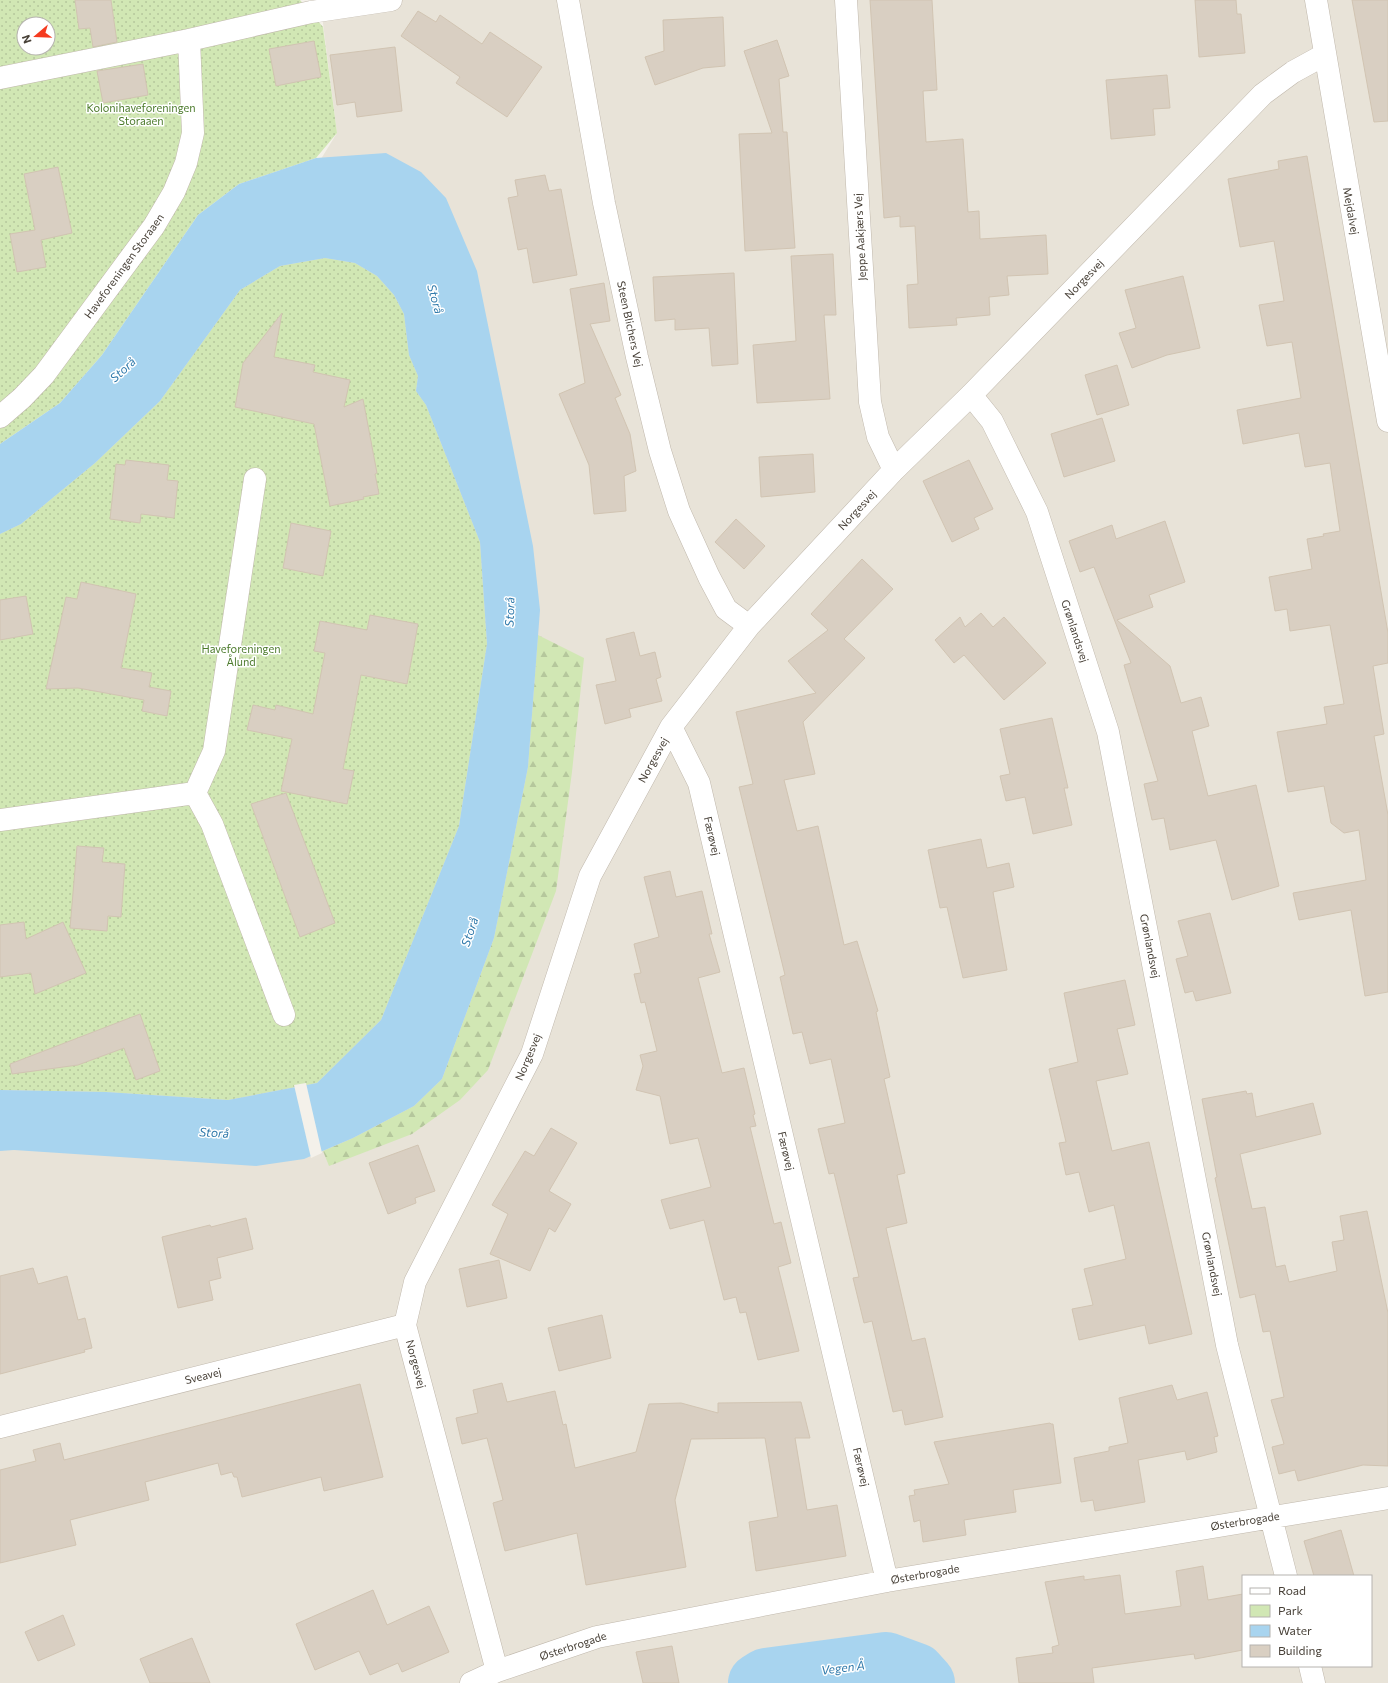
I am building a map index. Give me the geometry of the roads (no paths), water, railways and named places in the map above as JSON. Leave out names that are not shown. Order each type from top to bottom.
[{"type":"street","points":[[0,78],[189,40],[310,6],[391,0]]},
{"type":"street","name":"Steen Blichers Vej","points":[[568,0],[604,202],[637,357],[660,451],[680,511],[709,577],[726,609],[749,626]]},
{"type":"street","name":"Jeppe Aakjærs Vej","points":[[846,0],[870,402],[878,437],[894,470]]},
{"type":"street","name":"Mejdalvej","points":[[1316,0],[1324,55],[1388,421]]},
{"type":"street","name":"Haveforeningen Storaaen","points":[[0,417],[22,398],[44,375],[154,226],[174,192],[186,163],[193,133],[189,40]]},
{"type":"street","name":"Norgesvej","points":[[498,1671],[405,1326],[415,1282],[532,1054],[590,876],[671,727],[749,626],[894,470],[971,395],[1263,94],[1293,72],[1324,55]]},
{"type":"street","name":"Grønlandsvej","points":[[971,395],[992,421],[1037,512],[1108,732],[1228,1345],[1286,1575]]},
{"type":"street","points":[[195,793],[214,751],[255,479]]},
{"type":"street","name":"Færøvej","points":[[671,727],[700,784],[887,1581]]},
{"type":"street","points":[[0,820],[195,793]]},
{"type":"street","points":[[195,793],[212,824],[284,1015]]},
{"type":"street","name":"Sveavej","points":[[0,1427],[405,1326]]},
{"type":"street","name":"Østerbrogade","points":[[471,1683],[498,1671],[597,1637],[887,1581],[1388,1498]]},
{"type":"street","points":[[1310,1667],[1314,1683]]},
{"type":"water","name":"Storå","points":[[386,153],[421,172],[446,198],[477,271],[533,546],[540,610],[528,767],[494,938],[442,1079],[414,1106],[353,1138],[304,1159],[256,1166],[14,1150],[0,1151],[0,1090],[106,1092],[228,1100],[317,1083],[381,1020],[459,826],[487,644],[480,542],[426,405],[416,391],[418,376],[409,355],[404,314],[394,295],[377,276],[355,263],[325,258],[280,266],[240,290],[160,401],[95,463],[21,524],[0,534],[0,444],[60,403],[102,355],[198,215],[239,184],[316,158]]},
{"type":"waterway","name":"Vegen Å","points":[[758,1683],[766,1678],[886,1662],[916,1673],[925,1683]]},
{"type":"park label","name":"Kolonihaveforeningen Storaaen","points":[[141,114]]},
{"type":"park label","name":"Haveforeningen Ålund","points":[[241,655]]}]
